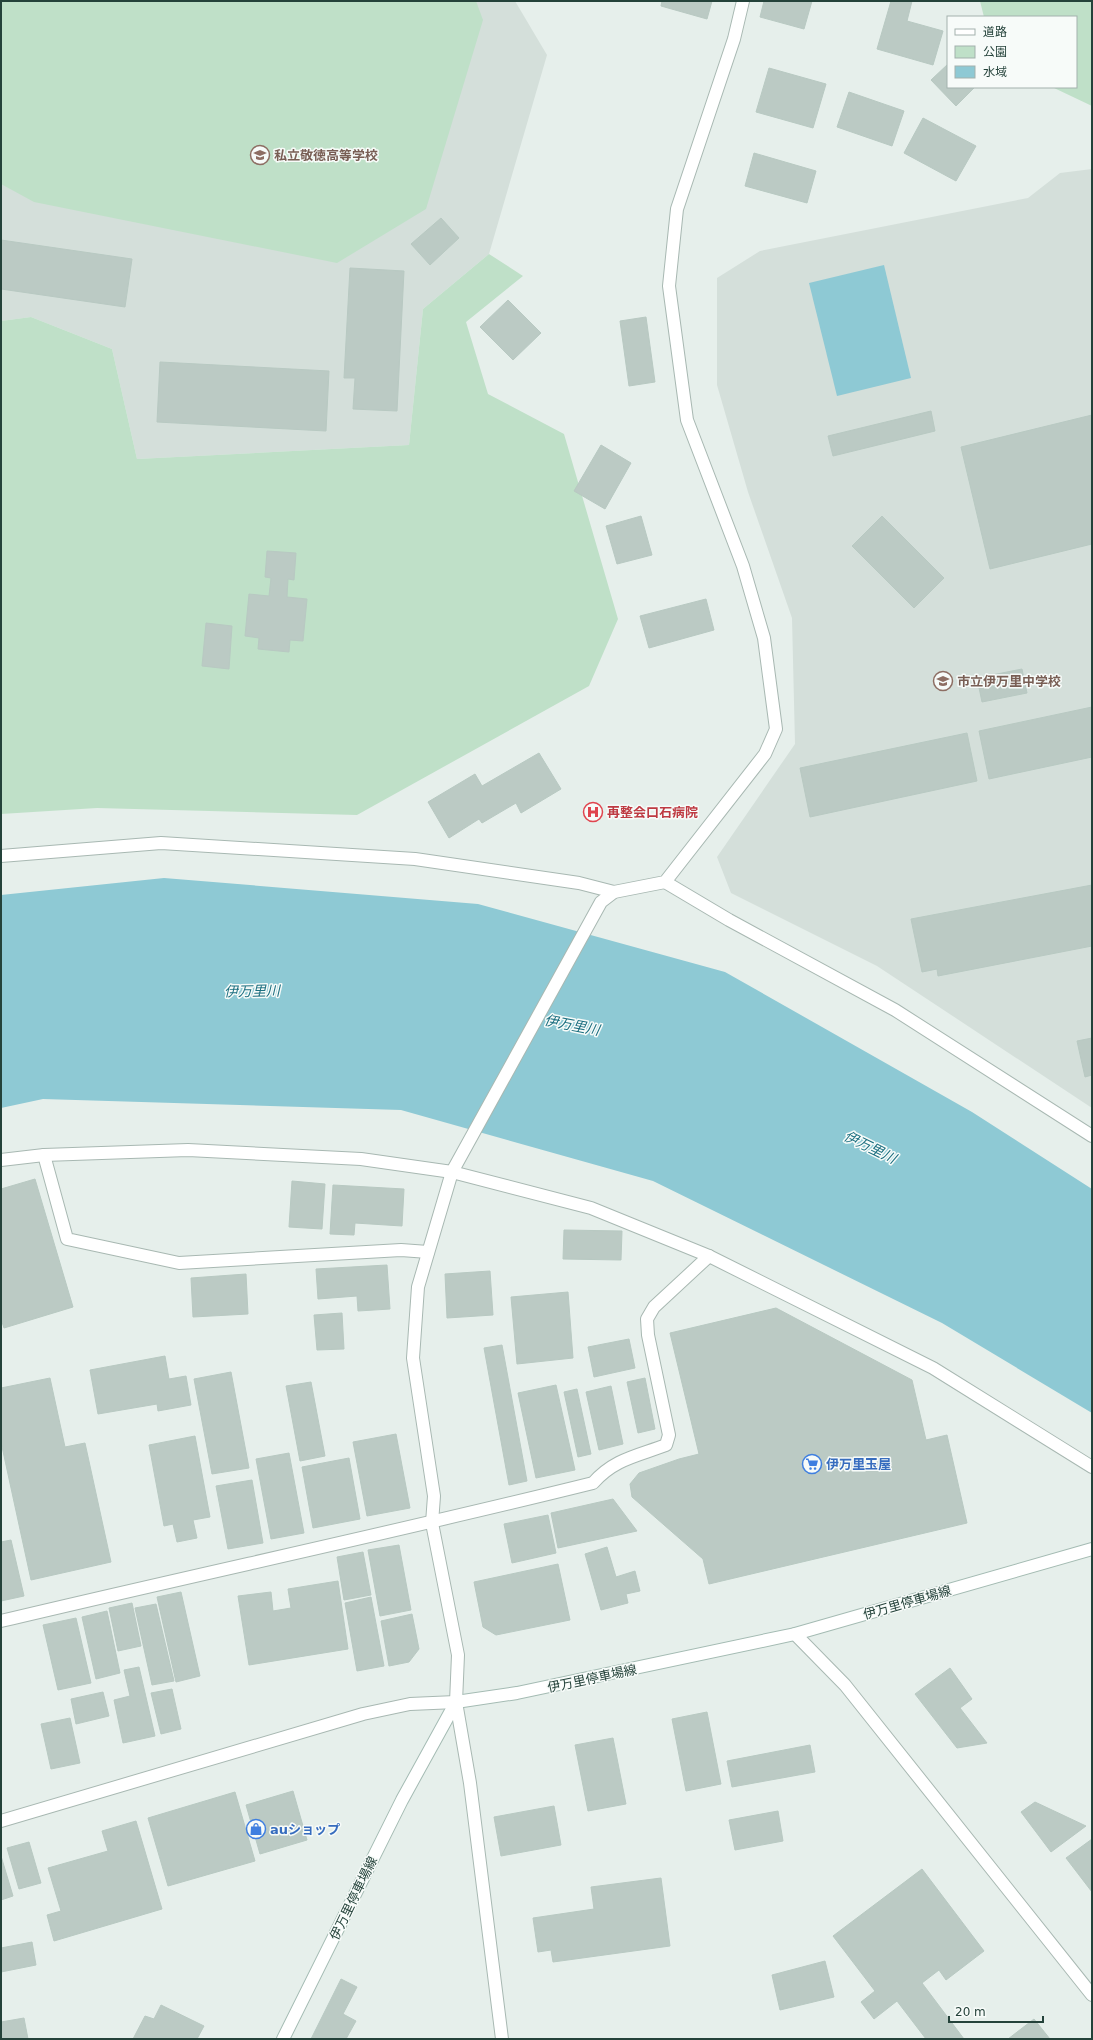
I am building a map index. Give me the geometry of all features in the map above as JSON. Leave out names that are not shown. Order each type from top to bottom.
[{"type":"street","points":[[502,2039],[470,1783],[456,1702],[458,1655],[432,1523],[434,1496],[413,1358],[418,1286],[452,1172],[600,902],[614,892],[665,882],[765,754],[776,729],[764,638],[743,566],[686,420],[669,286],[677,209],[734,39],[743,1]]},
{"type":"street","points":[[1,856],[161,843],[416,859],[579,883],[614,892]]},
{"type":"street","points":[[665,882],[729,920],[895,1010],[1092,1136]]},
{"type":"street","points":[[1,1160],[44,1155],[188,1150],[361,1159],[452,1172],[591,1208],[709,1256],[933,1368],[1092,1467]]},
{"type":"street","points":[[44,1155],[66,1239],[179,1263],[401,1250],[428,1252]]},
{"type":"street","points":[[1,1621],[181,1578],[432,1523],[593,1483],[614,1463],[666,1445],[669,1435],[648,1335],[647,1319],[654,1307],[709,1256]]},
{"type":"street","name":"伊万里停車場線","points":[[284,2039],[402,1800],[456,1702],[517,1693],[795,1634],[1092,1549]]},
{"type":"street","points":[[795,1634],[845,1685],[1092,1995]]},
{"type":"street","points":[[1,1821],[363,1714],[410,1704],[456,1702]]},
{"type":"shaded area","name":"私立敬徳高等学校","points":[[1,1],[515,1],[547,55],[489,254],[423,309],[409,445],[137,459],[112,349],[31,317],[1,321]]},
{"type":"shaded area","name":"市立伊万里中学校","points":[[1092,169],[1092,1108],[877,966],[731,893],[717,857],[795,744],[792,618],[748,492],[717,385],[717,278],[760,251],[1028,198],[1060,173]]},
{"type":"green space","points":[[1,1],[476,1],[483,20],[426,209],[337,263],[34,202],[1,184]]},
{"type":"green space","points":[[980,1],[1092,1],[1092,106],[1054,88],[1077,88],[1077,16],[984,16]]},
{"type":"green space","points":[[489,254],[523,276],[466,322],[488,394],[564,434],[618,619],[589,686],[357,815],[97,808],[1,814],[1,321],[31,317],[112,349],[137,459],[409,445],[423,309]]},
{"type":"water","points":[[884,265],[911,378],[837,396],[809,283]]},
{"type":"water","name":"伊万里川","points":[[164,878],[478,904],[725,972],[972,1112],[1092,1189],[1092,1413],[942,1323],[653,1181],[401,1110],[43,1099],[1,1108],[1,895]]},
{"type":"building","points":[[662,1],[712,1],[707,19],[661,6]]},
{"type":"building","points":[[764,1],[812,1],[804,29],[760,17]]},
{"type":"building","points":[[891,1],[912,1],[907,21],[943,31],[933,65],[877,49]]},
{"type":"building","points":[[947,65],[947,88],[974,88],[956,106],[931,80]]},
{"type":"building","points":[[769,68],[826,84],[813,128],[756,112]]},
{"type":"building","points":[[849,92],[904,111],[892,146],[837,127]]},
{"type":"building","points":[[923,118],[976,146],[956,181],[904,153]]},
{"type":"building","points":[[754,153],[816,171],[807,203],[745,186]]},
{"type":"building","points":[[441,218],[459,238],[430,265],[411,244]]},
{"type":"building","points":[[1,240],[132,259],[125,307],[1,289]]},
{"type":"building","points":[[350,268],[404,271],[397,411],[353,409],[355,378],[344,378]]},
{"type":"building","points":[[508,300],[541,333],[513,360],[480,327]]},
{"type":"building","points":[[646,317],[655,382],[629,386],[620,321]]},
{"type":"building","points":[[160,362],[329,371],[326,431],[157,422]]},
{"type":"building","points":[[931,411],[935,431],[833,456],[828,436]]},
{"type":"building","points":[[1092,415],[1092,544],[990,569],[961,447]]},
{"type":"building","points":[[601,445],[631,463],[605,509],[574,491]]},
{"type":"building","points":[[641,516],[652,555],[617,564],[606,526]]},
{"type":"building","points":[[882,516],[944,578],[914,608],[852,546]]},
{"type":"building","points":[[267,551],[296,553],[294,580],[288,579],[287,597],[307,599],[303,641],[290,640],[289,652],[258,649],[259,638],[245,636],[249,594],[269,596],[271,578],[265,577]]},
{"type":"building","points":[[706,599],[714,630],[649,648],[640,616]]},
{"type":"building","points":[[206,623],[232,626],[229,669],[202,666]]},
{"type":"building","points":[[1022,669],[1027,693],[982,702],[977,678]]},
{"type":"building","points":[[1092,707],[1092,757],[989,779],[979,731]]},
{"type":"building","points":[[967,733],[977,781],[810,817],[800,768]]},
{"type":"building","points":[[539,753],[561,789],[521,813],[516,803],[482,823],[479,819],[449,838],[428,802],[475,774],[482,786]]},
{"type":"building","points":[[1092,885],[1092,946],[938,976],[937,969],[922,972],[911,919]]},
{"type":"building","points":[[1092,1038],[1092,1075],[1085,1077],[1077,1041]]},
{"type":"building","points":[[35,1179],[73,1307],[4,1328],[1,1319],[1,1189]]},
{"type":"building","points":[[292,1181],[325,1184],[322,1229],[289,1227]]},
{"type":"building","points":[[333,1185],[404,1189],[402,1226],[355,1223],[354,1235],[330,1234]]},
{"type":"building","points":[[564,1230],[622,1231],[621,1260],[563,1259]]},
{"type":"building","points":[[387,1265],[390,1309],[358,1311],[357,1296],[318,1299],[316,1269]]},
{"type":"building","points":[[490,1271],[493,1315],[447,1318],[445,1274]]},
{"type":"building","points":[[246,1274],[248,1314],[193,1317],[191,1278]]},
{"type":"building","points":[[568,1292],[573,1358],[517,1364],[511,1297]]},
{"type":"building","points":[[776,1308],[912,1380],[926,1440],[947,1435],[967,1523],[709,1584],[703,1559],[632,1497],[630,1484],[639,1473],[679,1459],[699,1454],[670,1333]]},
{"type":"building","points":[[342,1313],[344,1349],[317,1350],[314,1315]]},
{"type":"building","points":[[629,1339],[635,1368],[594,1377],[588,1347]]},
{"type":"building","points":[[502,1345],[527,1481],[509,1485],[484,1348]]},
{"type":"building","points":[[165,1356],[169,1379],[186,1376],[191,1405],[158,1411],[157,1404],[98,1414],[90,1370]]},
{"type":"building","points":[[231,1372],[249,1468],[212,1474],[194,1379]]},
{"type":"building","points":[[50,1378],[65,1447],[85,1443],[111,1562],[31,1580],[1,1442],[1,1388]]},
{"type":"building","points":[[645,1378],[655,1429],[638,1433],[627,1382]]},
{"type":"building","points":[[311,1382],[325,1456],[300,1461],[286,1386]]},
{"type":"building","points":[[556,1385],[575,1470],[536,1478],[518,1393]]},
{"type":"building","points":[[611,1386],[623,1444],[599,1450],[586,1392]]},
{"type":"building","points":[[577,1389],[591,1454],[578,1457],[564,1392]]},
{"type":"building","points":[[396,1434],[410,1508],[367,1516],[353,1442]]},
{"type":"building","points":[[195,1436],[210,1517],[193,1520],[197,1538],[177,1542],[173,1524],[164,1526],[149,1445]]},
{"type":"building","points":[[289,1453],[304,1533],[271,1539],[256,1459]]},
{"type":"building","points":[[349,1458],[360,1519],[313,1528],[302,1467]]},
{"type":"building","points":[[252,1480],[263,1543],[228,1549],[216,1486]]},
{"type":"building","points":[[613,1499],[637,1531],[558,1548],[551,1513]]},
{"type":"building","points":[[548,1515],[556,1553],[512,1563],[504,1524]]},
{"type":"building","points":[[11,1540],[24,1596],[1,1601],[1,1542]]},
{"type":"building","points":[[399,1545],[411,1610],[380,1616],[368,1550]]},
{"type":"building","points":[[607,1547],[616,1577],[635,1571],[640,1591],[626,1594],[628,1603],[601,1610],[585,1554]]},
{"type":"building","points":[[363,1552],[371,1595],[344,1600],[337,1557]]},
{"type":"building","points":[[558,1564],[570,1620],[496,1635],[483,1627],[474,1582]]},
{"type":"building","points":[[338,1581],[348,1649],[249,1665],[238,1596],[271,1592],[273,1611],[291,1608],[288,1589]]},
{"type":"building","points":[[181,1592],[200,1676],[176,1682],[157,1597]]},
{"type":"building","points":[[371,1597],[384,1666],[357,1671],[345,1603]]},
{"type":"building","points":[[132,1603],[141,1646],[118,1651],[109,1608]]},
{"type":"building","points":[[156,1604],[174,1681],[152,1685],[135,1608]]},
{"type":"building","points":[[107,1611],[120,1673],[96,1679],[82,1617]]},
{"type":"building","points":[[412,1614],[419,1649],[409,1662],[389,1666],[381,1621]]},
{"type":"building","points":[[76,1618],[91,1683],[58,1690],[43,1625]]},
{"type":"building","points":[[139,1667],[155,1736],[123,1743],[114,1700],[130,1696],[124,1670]]},
{"type":"building","points":[[950,1668],[972,1699],[960,1708],[987,1743],[957,1748],[915,1694]]},
{"type":"building","points":[[172,1689],[181,1729],[161,1734],[151,1693]]},
{"type":"building","points":[[103,1692],[109,1716],[76,1724],[71,1699]]},
{"type":"building","points":[[707,1712],[721,1784],[686,1791],[672,1719]]},
{"type":"building","points":[[70,1718],[80,1763],[51,1769],[41,1724]]},
{"type":"building","points":[[613,1738],[626,1804],[588,1811],[575,1745]]},
{"type":"building","points":[[810,1745],[815,1772],[732,1787],[727,1761]]},
{"type":"building","points":[[293,1791],[307,1840],[260,1854],[246,1805]]},
{"type":"building","points":[[235,1792],[255,1861],[168,1886],[148,1818]]},
{"type":"building","points":[[1035,1802],[1086,1826],[1051,1852],[1021,1812]]},
{"type":"building","points":[[554,1806],[561,1845],[501,1856],[494,1817]]},
{"type":"building","points":[[778,1811],[783,1841],[735,1850],[729,1820]]},
{"type":"building","points":[[136,1821],[162,1909],[54,1941],[47,1915],[61,1911],[48,1868],[108,1851],[102,1831]]},
{"type":"building","points":[[1092,1839],[1092,1892],[1066,1858]]},
{"type":"building","points":[[29,1842],[41,1883],[19,1889],[7,1848]]},
{"type":"building","points":[[1,1856],[13,1896],[1,1900]]},
{"type":"building","points":[[922,1869],[984,1951],[946,1980],[939,1970],[922,1983],[964,2039],[926,2039],[897,2001],[874,2019],[861,2002],[875,1991],[833,1936]]},
{"type":"building","points":[[661,1878],[670,1946],[553,1962],[551,1950],[538,1952],[533,1918],[594,1909],[591,1887]]},
{"type":"building","points":[[32,1942],[36,1965],[1,1972],[1,1948]]},
{"type":"building","points":[[825,1961],[834,1997],[780,2010],[772,1975]]},
{"type":"building","points":[[341,1979],[357,1987],[343,2014],[356,2021],[346,2039],[311,2039]]},
{"type":"building","points":[[161,2005],[204,2026],[197,2039],[133,2039],[145,2016],[154,2019]]},
{"type":"building","points":[[24,2018],[28,2039],[1,2039],[1,2022]]},
{"type":"building","points":[[1034,2019],[1050,2039],[1008,2039]]},
{"type":"place","name":"私立敬徳高等学校","points":[[260,155]]},
{"type":"place","name":"市立伊万里中学校","points":[[943,681]]},
{"type":"place","name":"再整会口石病院","points":[[593,812]]},
{"type":"place","name":"伊万里玉屋","points":[[812,1464]]},
{"type":"place","name":"auショップ","points":[[256,1829]]}]
